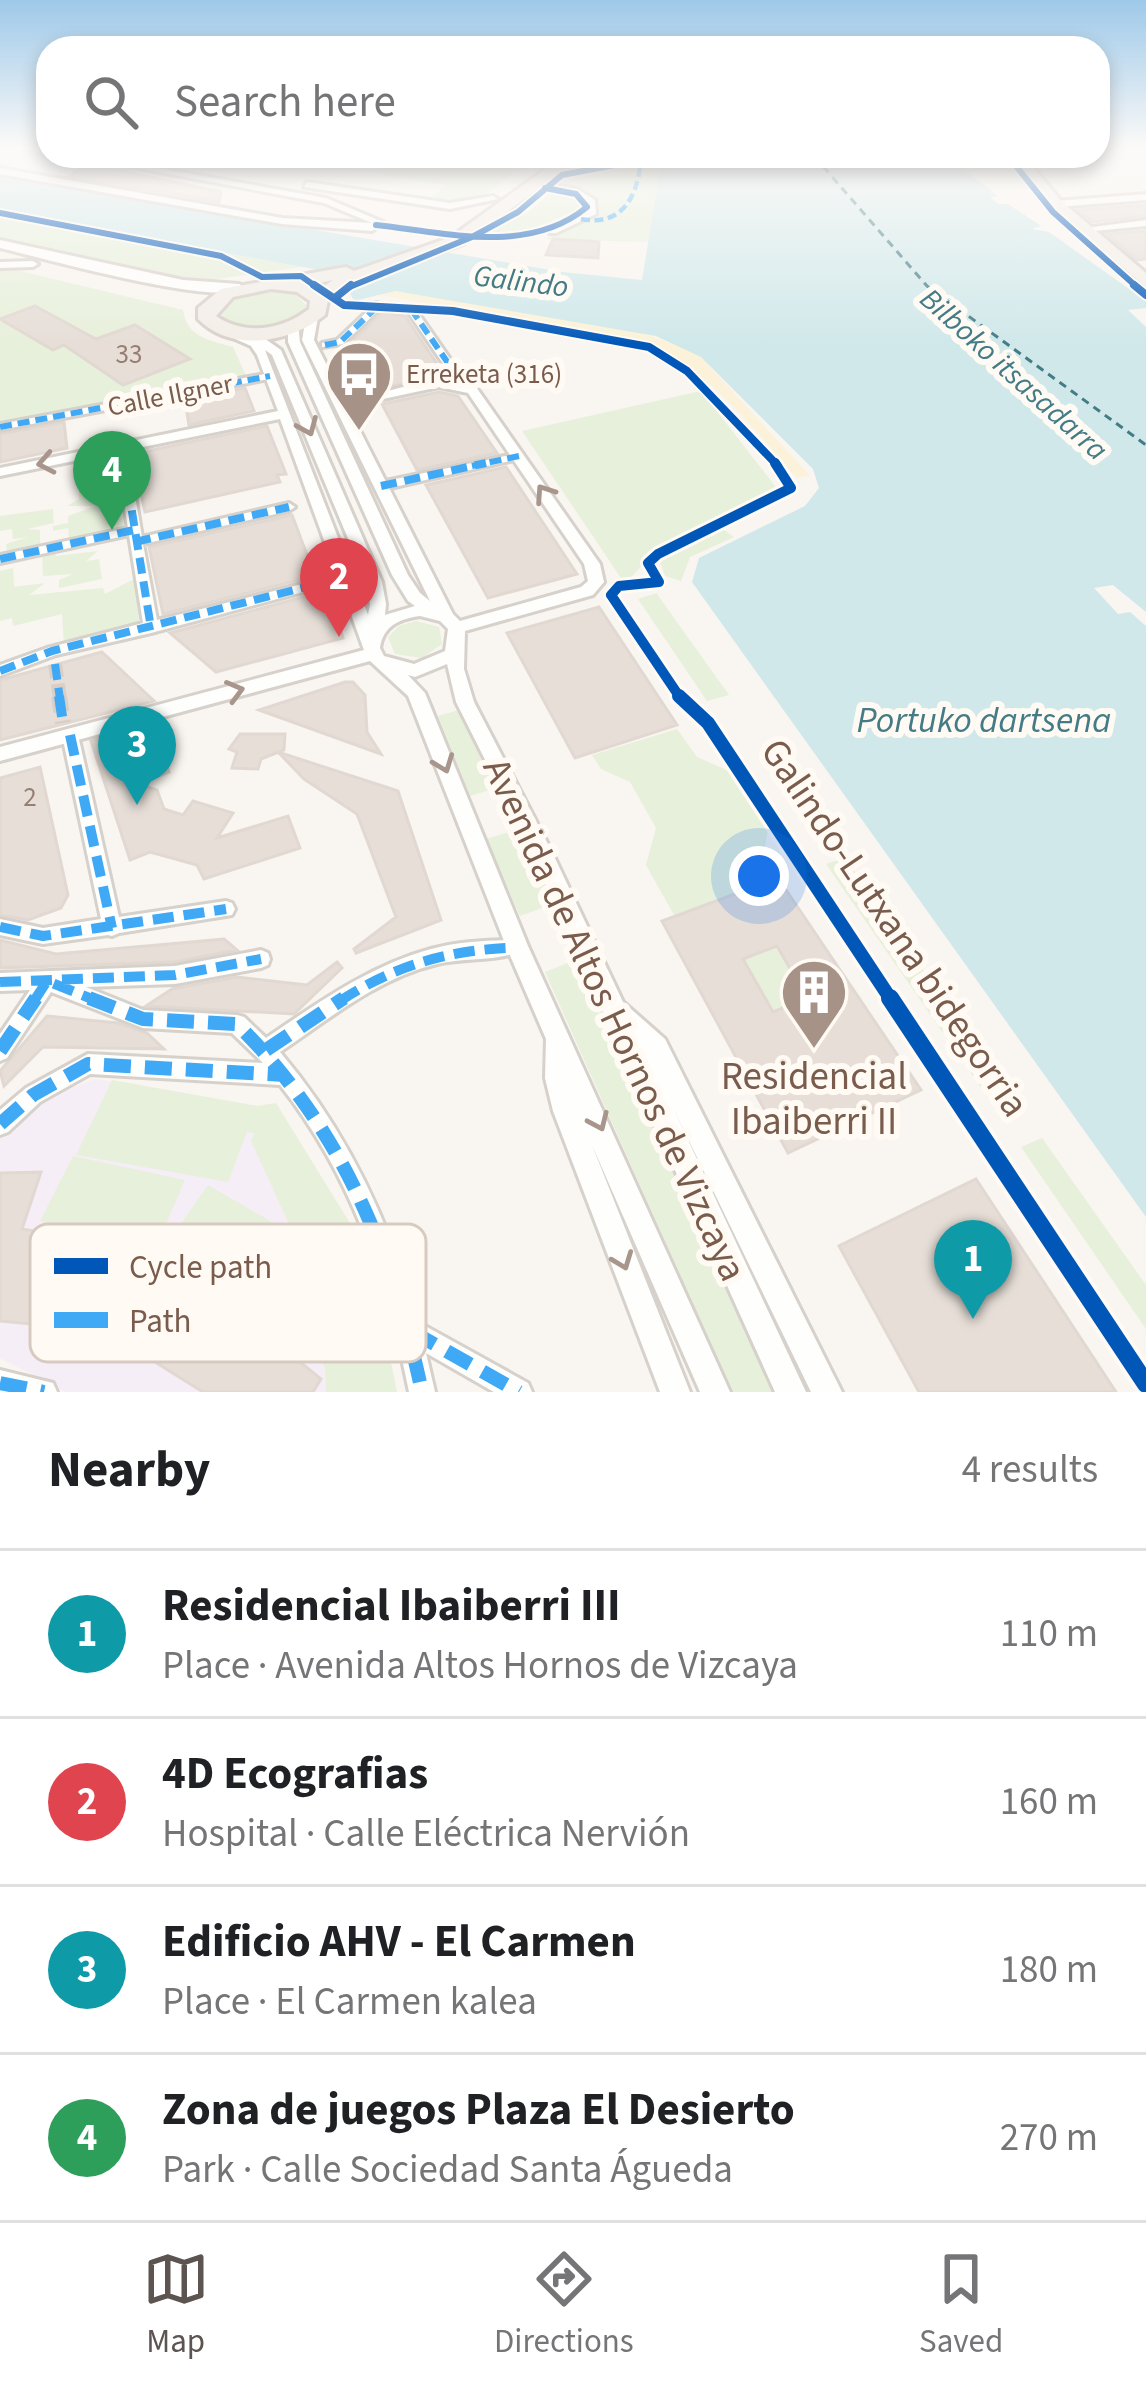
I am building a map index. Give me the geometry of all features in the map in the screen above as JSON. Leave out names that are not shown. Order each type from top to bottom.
[{"type":"main road","points":[[316,301],[384,260],[470,225],[480,214]]},
{"type":"main road","points":[[0,261],[183,298],[205,312],[214,326],[236,332],[438,251],[486,214]]},
{"type":"main road","points":[[1067,214],[1137,264],[1146,282]]},
{"type":"main road","points":[[0,244],[183,286],[286,285],[316,301]]},
{"type":"main road","points":[[205,312],[216,299],[239,289]]},
{"type":"street","points":[[242,214],[372,228],[378,222],[364,214]]},
{"type":"street","points":[[553,231],[591,214]]},
{"type":"street","points":[[1083,229],[1146,223]]},
{"type":"street","points":[[316,301],[294,342],[400,575],[414,597],[449,625]]},
{"type":"street","name":"Avenida de Altos Hornos de Vizcaya","points":[[316,301],[308,340],[449,625],[465,702],[542,852],[791,1392]]},
{"type":"street","points":[[325,345],[340,342],[379,305]]},
{"type":"street","points":[[0,754],[376,648],[406,612],[449,625],[587,592],[596,582],[592,564],[411,309]]},
{"type":"street","points":[[236,332],[277,352],[374,582],[376,648]]},
{"type":"street","name":"Avenida de Altos Hornos de Vizcaya","points":[[236,332],[255,344],[270,376],[376,648],[416,693],[715,1392]]},
{"type":"street","name":"Calle Ilgner","points":[[0,427],[270,376]]},
{"type":"street","points":[[335,398],[354,400],[437,384],[464,385]]},
{"type":"street","points":[[0,472],[284,414]]},
{"type":"street","points":[[121,448],[151,628]]},
{"type":"street","points":[[381,486],[519,456]]},
{"type":"street","points":[[0,560],[289,507]]},
{"type":"street","points":[[0,670],[319,584],[342,590]]},
{"type":"street","points":[[376,648],[430,668],[449,625]]},
{"type":"street","points":[[70,735],[112,928]]},
{"type":"street","points":[[0,927],[43,936],[226,909]]},
{"type":"street","points":[[266,1050],[392,968],[452,948],[506,948]]},
{"type":"street","points":[[0,982],[175,975],[261,958]]},
{"type":"street","points":[[47,980],[143,1019],[237,1024],[286,1075],[336,1153],[373,1224]]},
{"type":"street","points":[[0,1051],[47,980]]},
{"type":"street","points":[[613,1008],[656,1047],[827,1392]]},
{"type":"street","name":"Avenida de Altos Hornos de Vizcaya","points":[[557,1030],[557,1078],[566,1112],[675,1392]]},
{"type":"street","points":[[0,1124],[33,1095],[88,1064],[286,1075]]},
{"type":"street","points":[[426,1339],[519,1392]]},
{"type":"street","points":[[417,1362],[422,1392]]},
{"type":"street","points":[[0,1383],[44,1392]]},
{"type":"shaded area","points":[[95,1079],[258,1106],[252,1141],[289,1224],[30,1224],[30,1362],[322,1362],[326,1392],[65,1392],[0,1358],[0,1135],[56,1094]]},
{"type":"green space","points":[[0,214],[16,214],[302,267],[197,282],[0,237]]},
{"type":"green space","points":[[524,214],[568,214],[532,229],[487,234]]},
{"type":"green space","points":[[596,214],[653,214],[648,242],[545,239]]},
{"type":"green space","points":[[16,270],[183,310],[194,332],[233,347],[248,380],[0,427],[0,271]]},
{"type":"green space","points":[[268,289],[293,292],[307,306],[290,320],[257,327],[234,323],[220,313],[229,300]]},
{"type":"green space","points":[[701,391],[779,491],[654,552],[625,584],[522,431]]},
{"type":"green space","points":[[119,482],[121,494],[108,500],[121,499],[122,505],[108,510],[123,508],[127,531],[69,538],[68,528],[53,531],[53,526],[68,523],[68,516],[96,506],[67,506],[79,499],[79,490]]},
{"type":"green space","points":[[53,509],[54,523],[27,529],[40,530],[40,544],[7,551],[6,544],[28,537],[13,539],[12,529],[0,531],[0,516]]},
{"type":"green space","points":[[720,527],[734,537],[690,557],[681,581],[665,576],[659,559],[665,553]]},
{"type":"green space","points":[[55,549],[56,556],[98,551],[86,561],[99,559],[102,579],[59,588],[59,580],[73,574],[43,576],[42,552]]},
{"type":"green space","points":[[13,568],[14,587],[45,583],[29,595],[103,588],[105,594],[134,579],[140,626],[64,645],[62,614],[13,626],[12,618],[0,621],[0,571]]},
{"type":"green space","points":[[657,593],[729,695],[707,701],[638,599]]},
{"type":"green space","points":[[416,621],[439,627],[442,644],[422,658],[395,654],[388,637],[399,626]]},
{"type":"green space","points":[[459,710],[499,787],[470,796],[438,716]]},
{"type":"green space","points":[[677,729],[697,757],[731,772],[768,829],[763,858],[778,878],[674,915],[646,865],[656,828],[630,782],[601,769],[592,755]]},
{"type":"green space","points":[[519,829],[553,904],[520,916],[486,839]]},
{"type":"green space","points":[[845,858],[1004,1086],[986,1095],[826,864]]},
{"type":"green space","points":[[777,946],[807,998],[773,1012],[743,959]]},
{"type":"green space","points":[[578,959],[775,1392],[732,1392],[545,972]]},
{"type":"green space","points":[[112,1080],[258,1106],[276,1103],[351,1224],[289,1224],[251,1141],[254,1133],[247,1132],[228,1182],[76,1155]]},
{"type":"green space","points":[[1042,1138],[1146,1285],[1146,1329],[1021,1147]]},
{"type":"green space","points":[[73,1156],[185,1180],[166,1224],[40,1221]]},
{"type":"green space","points":[[208,1185],[276,1224],[181,1224]]},
{"type":"green space","points":[[322,1362],[391,1362],[397,1392],[326,1392]]},
{"type":"sand","points":[[395,291],[592,321],[631,330],[701,357],[810,476],[796,477],[722,396],[657,349],[631,338],[373,294]]},
{"type":"water","points":[[16,214],[222,214],[562,272],[642,280],[653,214],[1023,214],[1041,226],[1032,229],[1049,232],[1146,301],[1146,308],[1128,310],[1146,327],[1146,612],[1113,585],[1094,588],[1118,614],[1130,612],[1146,626],[1146,1217],[692,582],[699,558],[805,506],[819,488],[813,469],[701,357],[656,336],[395,291],[354,301],[340,274]]},
{"type":"building","points":[[1083,214],[1146,214],[1146,216],[1093,222]]},
{"type":"building","points":[[1146,231],[1146,259],[1137,260],[1107,234]]},
{"type":"building","points":[[553,239],[599,242],[598,258],[546,255]]},
{"type":"building","points":[[35,306],[96,339],[135,325],[190,359],[123,385],[64,345],[53,350],[0,319]]},
{"type":"building","points":[[383,312],[405,316],[446,377],[374,389],[349,344]]},
{"type":"building","points":[[245,388],[254,411],[189,425],[185,400]]},
{"type":"building","points":[[439,392],[458,396],[497,453],[417,470],[382,404]]},
{"type":"building","points":[[64,422],[67,448],[0,462],[0,434]]},
{"type":"building","points":[[267,426],[286,474],[277,475],[280,482],[145,512],[133,454]]},
{"type":"building","points":[[506,467],[577,574],[488,598],[426,485]]},
{"type":"building","points":[[292,515],[315,576],[163,614],[149,547]]},
{"type":"building","points":[[318,593],[328,595],[343,638],[216,672],[170,633]]},
{"type":"building","points":[[599,607],[677,725],[575,758],[507,633]]},
{"type":"building","points":[[102,652],[154,701],[0,740],[0,680]]},
{"type":"building","points":[[353,682],[365,695],[367,732],[381,754],[259,710]]},
{"type":"building","points":[[134,730],[142,744],[158,739],[169,772],[137,784],[157,790],[164,809],[183,815],[193,801],[233,813],[217,838],[288,816],[300,848],[204,879],[197,865],[150,852],[130,860],[91,741]]},
{"type":"building","points":[[240,734],[285,734],[284,750],[261,759],[258,769],[232,768],[237,752],[229,749]]},
{"type":"building","points":[[278,752],[398,791],[441,920],[356,953],[354,949],[396,917],[357,814],[304,779]]},
{"type":"building","points":[[40,767],[68,895],[61,908],[28,920],[0,915],[0,778]]},
{"type":"building","name":"Residencial Ibaiberri II","points":[[778,878],[921,1090],[788,1153],[662,921]],"holes":[[[777,946],[807,998],[773,1012],[743,959]]]},
{"type":"building","points":[[224,939],[237,950],[175,962],[0,968],[0,940],[56,954]]},
{"type":"building","points":[[337,962],[342,968],[294,1014],[146,1006],[172,989],[237,977],[307,985]]},
{"type":"building","points":[[47,1016],[118,1023],[147,1033],[164,1049],[43,1047],[4,1086],[0,1071]]},
{"type":"building","points":[[41,1172],[22,1229],[30,1230],[30,1324],[0,1321],[0,1173]]},
{"type":"building","points":[[976,1179],[1116,1392],[919,1392],[839,1246]]},
{"type":"building","points":[[155,1362],[300,1362],[321,1379],[313,1392],[203,1392]]},
{"type":"ferry route","points":[[864,214],[927,286],[1146,445]]},
{"type":"tunnel","points":[[55,664],[60,699]]},
{"type":"tunnel","points":[[59,696],[63,723]]},
{"type":"marked path","points":[[581,219],[596,222],[620,214]]},
{"type":"marked path","points":[[325,345],[340,342],[377,307]]},
{"type":"marked path","points":[[411,309],[463,385]]},
{"type":"marked path","points":[[0,427],[270,376]]},
{"type":"marked path","points":[[121,448],[151,628]]},
{"type":"marked path","points":[[381,486],[519,456]]},
{"type":"marked path","points":[[135,542],[289,507]]},
{"type":"marked path","points":[[0,559],[134,530]]},
{"type":"marked path","points":[[0,671],[52,651],[318,584],[342,590]]},
{"type":"marked path","points":[[55,664],[63,723]]},
{"type":"marked path","points":[[70,735],[112,928]]},
{"type":"marked path","points":[[0,927],[43,936],[226,909]]},
{"type":"marked path","points":[[266,1050],[351,993],[405,966],[468,950],[506,948]]},
{"type":"marked path","points":[[0,982],[175,975],[261,959]]},
{"type":"marked path","points":[[0,1051],[47,981],[143,1019],[237,1024],[306,1101],[335,1145],[373,1224]]},
{"type":"marked path","points":[[0,1124],[33,1095],[88,1064],[286,1075]]},
{"type":"marked path","points":[[426,1339],[519,1392]]},
{"type":"marked path","points":[[415,1362],[422,1392]]},
{"type":"marked path","points":[[0,1383],[44,1392]]},
{"type":"cycle path","name":"Galindo-Lutxana bidegorria","points":[[5,214],[221,256],[262,277],[301,276],[344,305],[453,311],[649,347],[687,371],[783,472],[791,488],[658,554],[648,563],[659,582],[619,586],[611,595],[685,705],[708,723],[1146,1384]]},
{"type":"cycle path","points":[[336,297],[352,284],[472,237],[514,214]]},
{"type":"cycle path","points":[[376,225],[432,236],[491,236],[558,225],[579,214]]},
{"type":"cycle path","points":[[1055,214],[1146,295]]},
{"type":"place","name":"Erreketa (316)","points":[[359,433]]},
{"type":"place","name":"Zona de juegos Plaza El Desierto","points":[[112,530]]},
{"type":"place","name":"4D Ecografias","points":[[339,637]]},
{"type":"place","name":"Edificio AHV - El Carmen","points":[[137,805]]},
{"type":"place","name":"Residencial Ibaiberri II","points":[[814,1051]]},
{"type":"place","name":"Residencial Ibaiberri III","points":[[973,1319]]},
{"type":"water label","name":"Galindo","points":[[521,281]]},
{"type":"water label","name":"Bilboko itsasadarra","points":[[1014,374]]},
{"type":"water label","name":"Portuko dartsena","points":[[984,719]]}]
